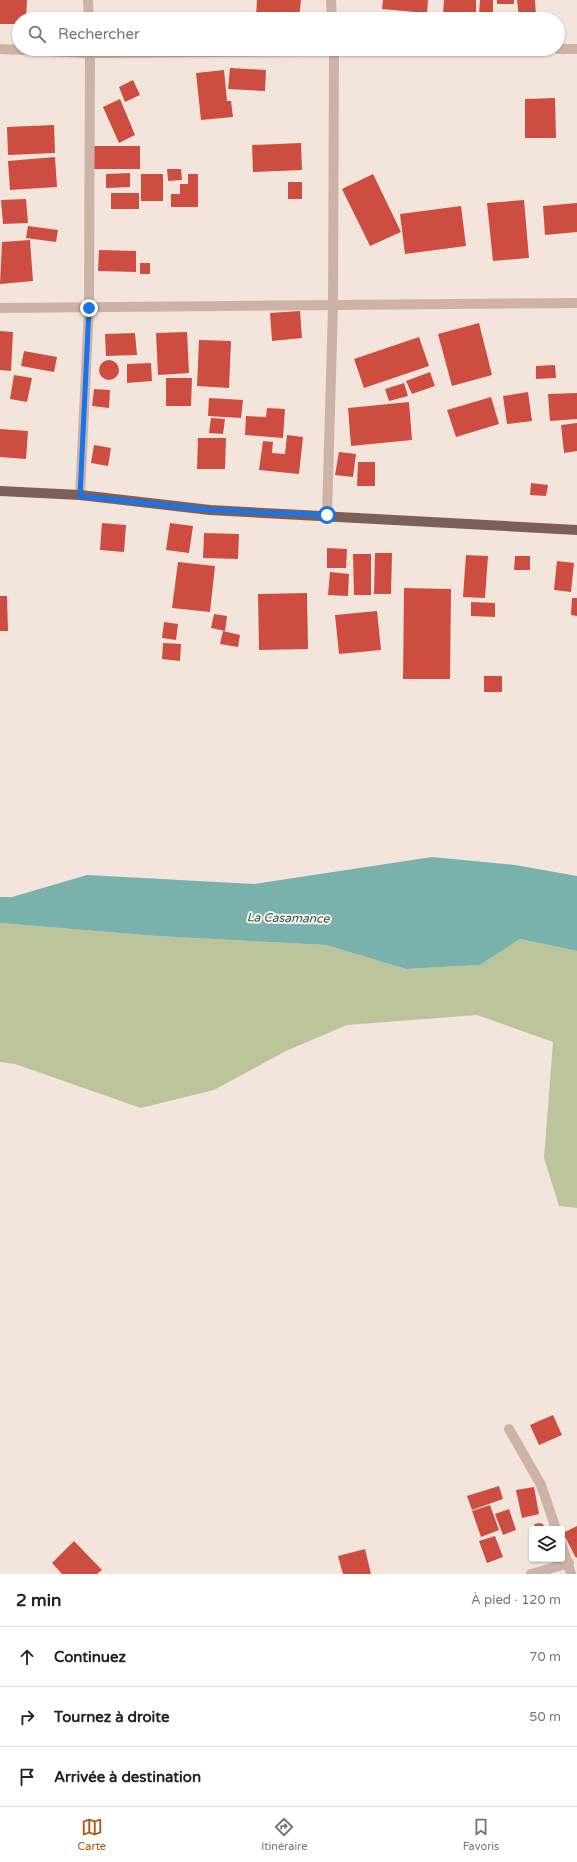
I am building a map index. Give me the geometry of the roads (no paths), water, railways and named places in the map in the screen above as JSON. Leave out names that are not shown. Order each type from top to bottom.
[{"type":"main road","points":[[0,491],[80,496],[210,510],[327,515],[577,530]]},
{"type":"street","points":[[88,0],[89,12]]},
{"type":"street","points":[[331,0],[332,12]]},
{"type":"street","points":[[0,49],[12,49]]},
{"type":"street","points":[[565,49],[577,49]]},
{"type":"street","points":[[80,496],[89,308],[90,56]]},
{"type":"street","points":[[327,515],[333,306],[334,56]]},
{"type":"street","points":[[0,308],[577,303]]},
{"type":"street","points":[[509,1430],[540,1485],[555,1526]]},
{"type":"street","points":[[565,1554],[571,1574]]},
{"type":"street","points":[[531,1574],[568,1563]]},
{"type":"water","name":"La Casamance","points":[[432,857],[515,865],[577,876],[577,951],[520,939],[480,965],[406,969],[326,945],[156,936],[0,923],[0,897],[12,897],[87,875],[254,884]]}]
